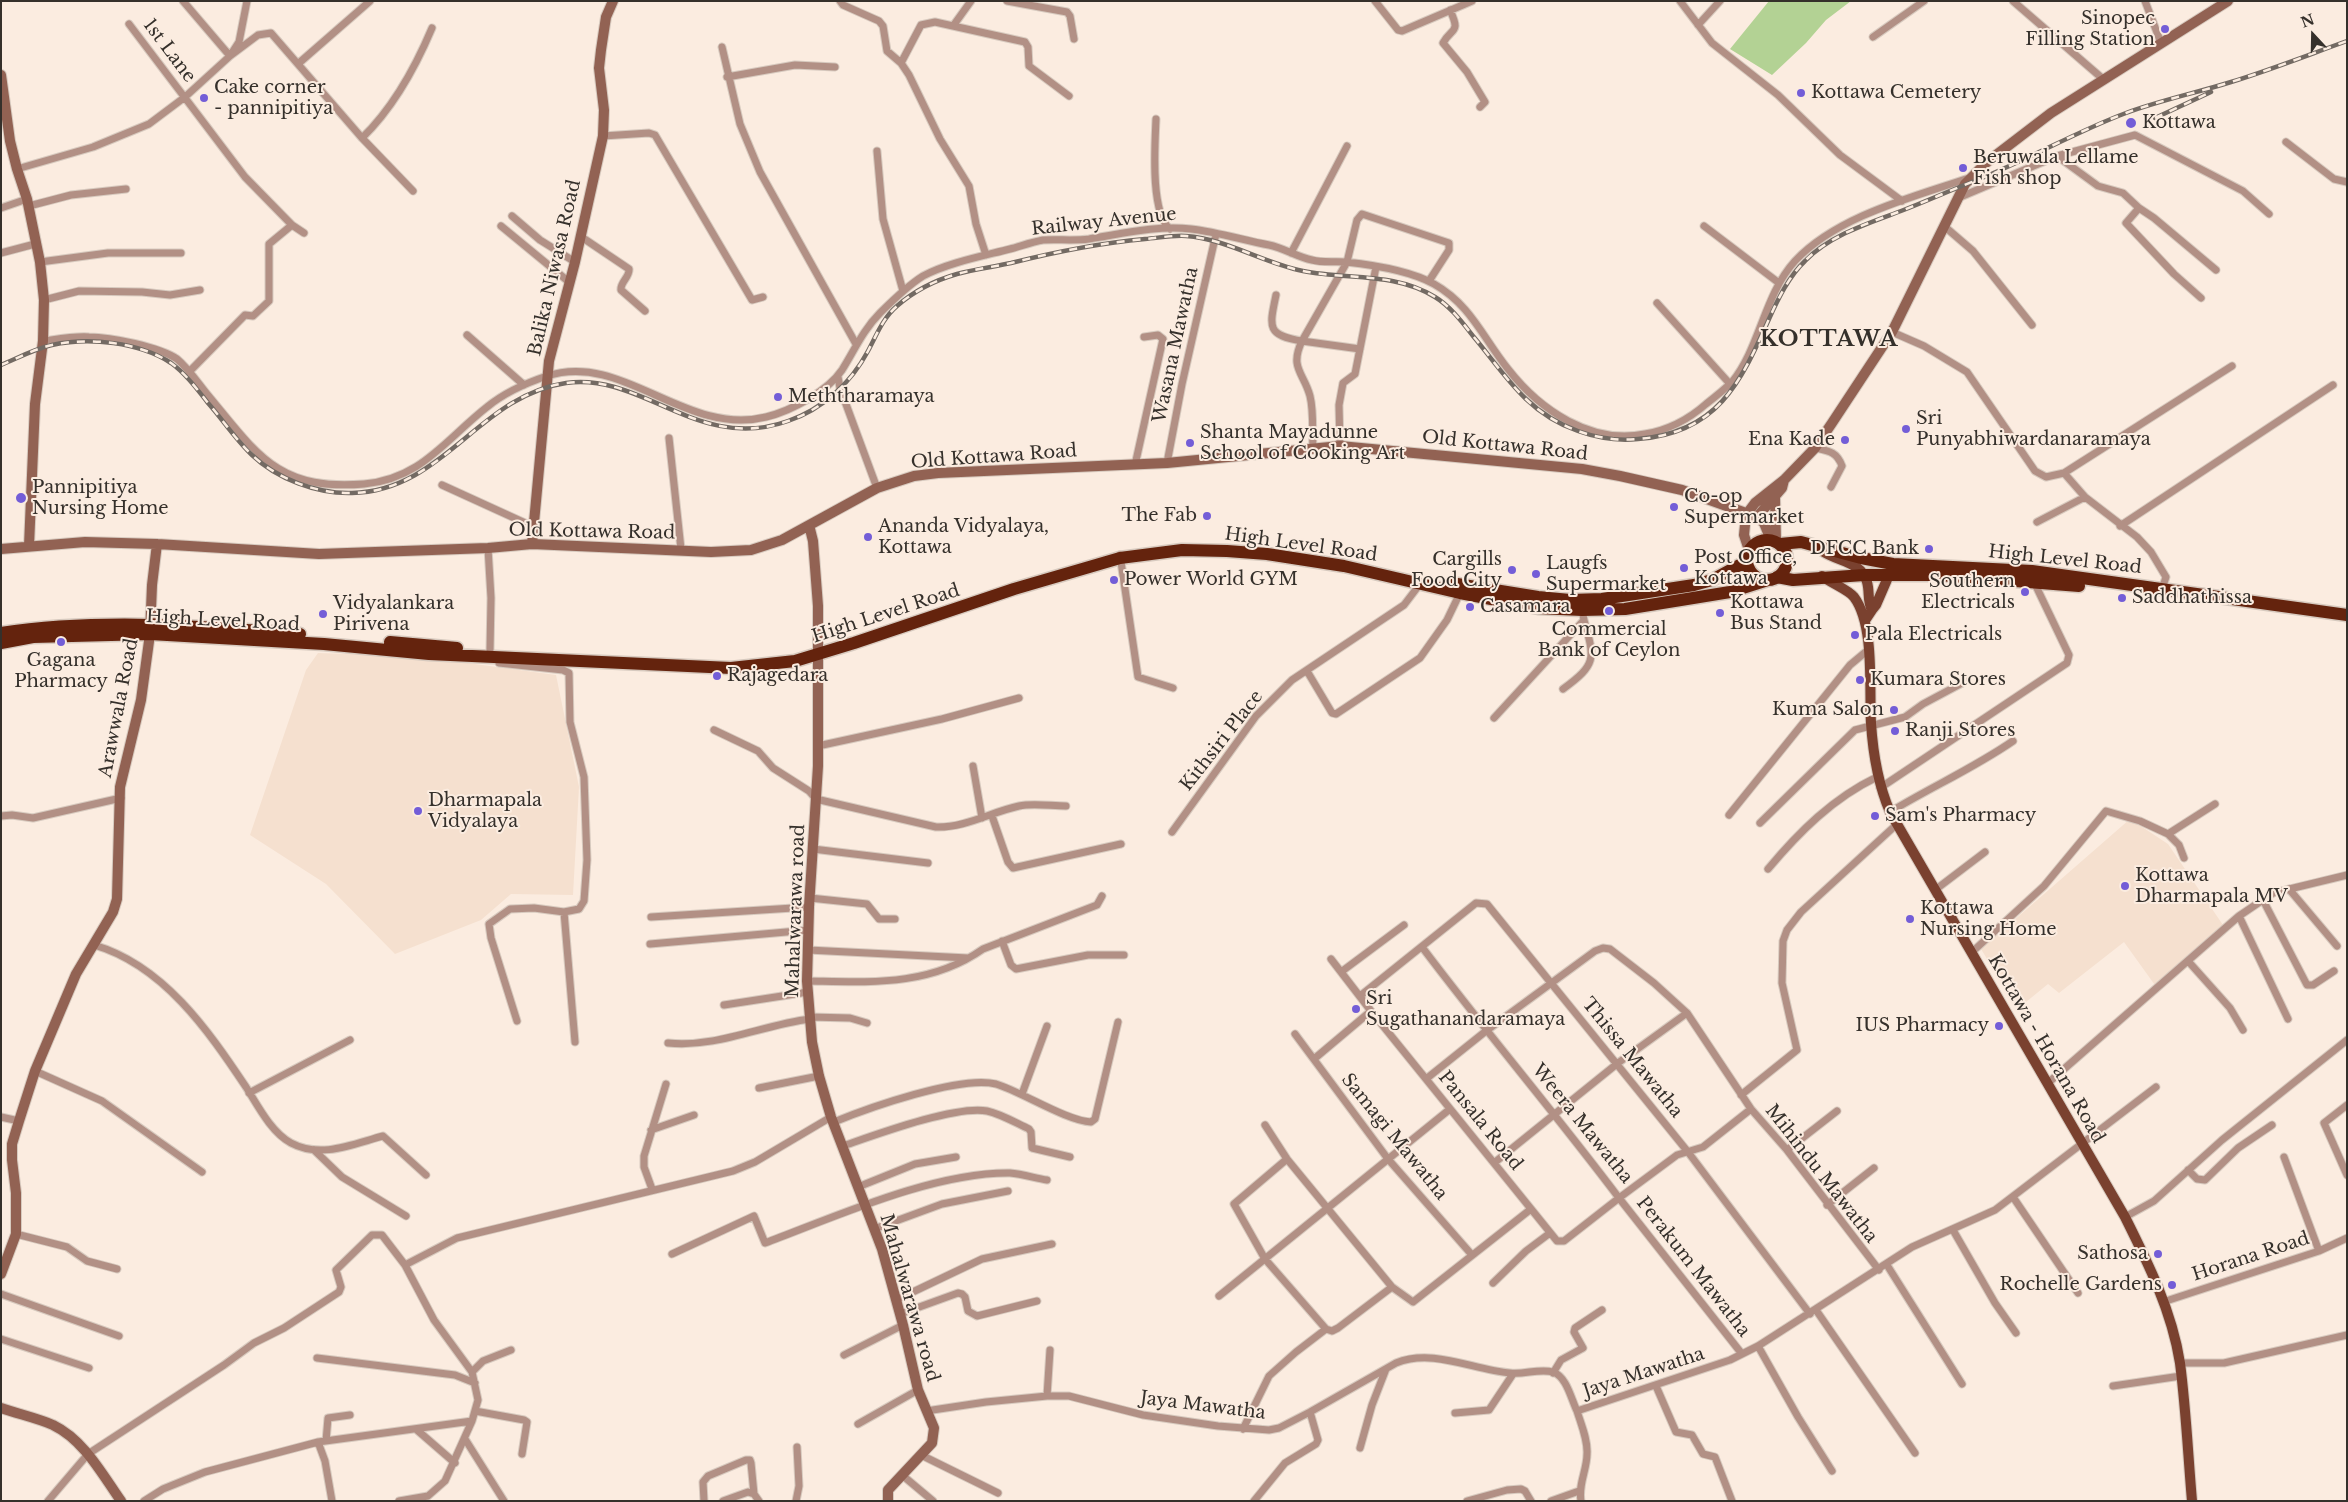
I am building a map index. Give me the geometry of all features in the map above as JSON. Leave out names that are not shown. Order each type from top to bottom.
[{"type":"highway","points":[[1758,542],[1775,542],[1784,548],[1788,561],[1786,567],[1772,578],[1761,579],[1751,572],[1748,556],[1758,542]]},
{"type":"highway","name":"High Level Road","points":[[1775,542],[1801,542],[1893,564],[2032,571],[2347,615]]},
{"type":"highway","name":"High Level Road","points":[[1,633],[43,626],[150,629],[429,654],[722,668],[795,661],[1012,584],[1120,555],[1182,544],[1268,548],[1346,560],[1434,581],[1538,597],[1584,600],[1640,595],[1694,585],[1712,580],[1748,556]]},
{"type":"highway","name":"High Level Road","points":[[1120,555],[1182,550],[1227,550],[1344,566],[1420,584],[1538,608],[1583,615],[1730,592],[1772,578],[1793,580],[1822,576],[1938,575],[2109,588],[2347,620]]},
{"type":"highway","name":"High Level Road","points":[[1,643],[33,637],[209,626],[490,650],[730,663],[769,660],[817,652]]},
{"type":"main road","points":[[1819,547],[1826,554],[1858,567],[1864,575]]},
{"type":"main road","name":"Kottawa - Horana Road","points":[[1864,575],[1868,584],[1869,604],[1868,650],[1871,724],[1880,788],[1896,825],[2048,1083],[2125,1217],[2145,1257],[2164,1302],[2180,1363],[2192,1501]]},
{"type":"main road","points":[[1869,614],[1876,605],[1888,575]]},
{"type":"main road","name":"Kottawa - Horana Road","points":[[1822,576],[1852,595],[1869,614]]},
{"type":"street","points":[[183,1],[230,56]]},
{"type":"street","points":[[230,56],[239,42],[247,1]]},
{"type":"street","points":[[299,63],[370,1]]},
{"type":"street","name":"Balika Niwasa Road","points":[[532,544],[547,376],[552,342],[575,262],[603,136],[604,110],[600,68],[601,50],[606,17],[612,1]]},
{"type":"street","points":[[840,1],[843,5],[879,21],[883,26],[887,51],[901,63],[909,75],[940,139],[969,186],[976,224],[986,255]]},
{"type":"street","points":[[953,26],[971,1]]},
{"type":"street","points":[[1007,1],[1067,12],[1070,16],[1074,39]]},
{"type":"street","points":[[1375,1],[1398,30],[1402,31],[1472,1]]},
{"type":"street","points":[[1698,25],[1720,1]]},
{"type":"street","points":[[1873,37],[1924,1]]},
{"type":"street","points":[[2013,1],[2103,80]]},
{"type":"street","points":[[2146,1],[2161,43]]},
{"type":"street","points":[[1748,556],[1744,535],[1746,515],[1755,503],[1784,480],[1815,448],[1892,332],[1965,184],[1987,162],[2021,135],[2103,80],[2228,1]]},
{"type":"street","points":[[1682,2],[1712,43],[1778,95],[1840,155],[1902,201]]},
{"type":"street","points":[[1450,10],[1455,21],[1455,30],[1443,44],[1467,72],[1485,102],[1480,107]]},
{"type":"street","points":[[901,63],[920,25],[935,22],[1025,42],[1028,47],[1029,66],[1069,96]]},
{"type":"street","name":"1st Lane","points":[[129,24],[185,97]]},
{"type":"street","points":[[362,138],[371,129],[419,60],[432,28]]},
{"type":"street","points":[[17,169],[93,147],[149,124],[185,97],[230,56],[258,35],[271,33],[299,63],[362,138],[413,191]]},
{"type":"street","points":[[722,48],[727,76],[740,124],[760,172],[856,344]]},
{"type":"street","points":[[727,76],[794,65],[835,68]]},
{"type":"street","points":[[1,75],[6,143],[28,203],[40,262],[44,300],[43,340],[35,404],[29,546]]},
{"type":"street","points":[[185,97],[245,177],[292,225],[304,233]]},
{"type":"street","points":[[1156,119],[1154,180],[1164,224],[1170,229]]},
{"type":"street","points":[[603,136],[649,132],[655,135],[752,300],[763,297]]},
{"type":"street","points":[[1958,198],[2057,156],[2135,136],[2242,191],[2268,214]]},
{"type":"street","points":[[2286,142],[2334,179],[2347,182]]},
{"type":"street","points":[[1292,253],[1347,146]]},
{"type":"street","points":[[877,152],[883,219],[903,291]]},
{"type":"street","points":[[2057,156],[2098,186],[2123,192],[2139,208],[2154,218],[2216,270]]},
{"type":"street","name":"Railway Avenue","points":[[43,340],[89,336],[148,346],[176,359],[254,450],[281,472],[303,482],[361,485],[393,480],[426,462],[490,404],[524,385],[547,376],[573,371],[619,379],[699,414],[735,421],[766,417],[801,404],[838,377],[856,344],[874,318],[903,291],[927,274],[986,255],[1043,240],[1078,241],[1138,231],[1186,228],[1280,248],[1315,262],[1347,262],[1400,271],[1429,281],[1448,293],[1474,318],[1507,368],[1535,398],[1572,424],[1604,434],[1640,436],[1667,428],[1696,412],[1730,384],[1741,368],[1779,283],[1797,259],[1826,236],[1859,218],[1902,201],[1972,178]]},
{"type":"street","points":[[1,208],[71,195],[126,189]]},
{"type":"street","points":[[2139,208],[2126,223],[2174,274],[2201,298]]},
{"type":"street","points":[[1312,448],[1310,396],[1296,366],[1296,353],[1347,262],[1358,220],[1362,214],[1449,243],[1450,250],[1429,281]]},
{"type":"street","points":[[512,216],[540,240],[575,262]]},
{"type":"street","points":[[189,372],[245,315],[253,316],[269,301],[269,244],[292,225]]},
{"type":"street","points":[[502,226],[570,282]]},
{"type":"street","points":[[1704,226],[1779,283]]},
{"type":"street","points":[[1944,226],[1973,251],[2032,325]]},
{"type":"street","name":"Wasana Mawatha","points":[[1167,463],[1182,384],[1216,234]]},
{"type":"street","points":[[580,236],[629,269],[621,290],[645,311]]},
{"type":"street","points":[[1,253],[35,244]]},
{"type":"street","points":[[40,262],[108,253],[182,253]]},
{"type":"street","points":[[1340,446],[1340,404],[1343,383],[1355,374],[1376,267]]},
{"type":"street","points":[[44,300],[80,291],[142,292],[170,295],[200,290]]},
{"type":"street","points":[[1276,295],[1272,314],[1273,329],[1281,338],[1360,349]]},
{"type":"street","points":[[1657,303],[1730,384]]},
{"type":"street","points":[[1892,332],[1924,346],[1967,372],[2035,471],[2046,477],[2064,473],[2232,366]]},
{"type":"street","points":[[467,335],[524,385]]},
{"type":"street","points":[[1135,465],[1163,339],[1158,335],[1144,337]]},
{"type":"street","points":[[838,377],[840,388],[877,488]]},
{"type":"street","points":[[2120,526],[2333,385]]},
{"type":"street","points":[[669,438],[681,549]]},
{"type":"street","name":"Old Kottawa Road","points":[[1,549],[85,542],[157,544],[319,554],[488,548],[532,544],[681,549],[711,552],[752,550],[782,540],[877,488],[914,476],[938,473],[1167,463],[1340,446],[1582,470],[1620,476],[1682,490],[1746,515],[1757,517]]},
{"type":"street","points":[[1815,448],[1834,452],[1840,458],[1842,466],[1831,487]]},
{"type":"street","points":[[2064,473],[2085,497],[2120,526],[2137,537],[2151,552],[2166,577],[2162,588]]},
{"type":"street","points":[[1775,542],[1764,523],[1757,517],[1782,488],[1784,480]]},
{"type":"street","points":[[442,484],[534,527]]},
{"type":"street","points":[[1775,497],[1775,542]]},
{"type":"street","points":[[2037,522],[2085,497]]},
{"type":"street","name":"Mahalwarawa road","points":[[809,524],[813,541],[816,578],[818,746],[809,902],[807,986],[810,1018],[819,1076],[832,1119],[874,1228],[903,1325],[918,1390],[934,1428],[932,1443],[888,1490],[888,1501]]},
{"type":"street","name":"Arawwala Road","points":[[16,1234],[16,1193],[12,1144],[35,1071],[76,974],[114,912],[117,899],[120,787],[141,700],[150,629],[157,544]]},
{"type":"street","points":[[488,548],[491,598],[490,650]]},
{"type":"street","points":[[1120,555],[1138,677],[1173,688]]},
{"type":"street","points":[[1880,788],[2067,662],[2069,655],[2034,582]]},
{"type":"street","name":"Kithsiri Place","points":[[1172,832],[1256,716],[1292,680],[1404,605],[1420,584]]},
{"type":"street","points":[[1307,671],[1332,713],[1336,714],[1420,658],[1447,620],[1460,592]]},
{"type":"street","points":[[1563,688],[1584,674],[1592,658],[1592,650],[1583,615]]},
{"type":"street","points":[[1494,718],[1583,615]]},
{"type":"street","points":[[1729,815],[1850,665],[1868,650]]},
{"type":"street","points":[[429,654],[563,670],[569,673],[570,722],[584,777],[587,860],[584,901],[579,909],[564,912],[534,908],[510,909],[489,924],[491,938],[516,1021]]},
{"type":"street","points":[[1760,823],[1855,730],[1871,724],[1905,717],[1923,704],[1966,681]]},
{"type":"street","points":[[818,746],[942,719],[1019,698]]},
{"type":"street","points":[[714,730],[758,751],[773,768],[809,791],[816,800],[936,827],[946,827],[992,816],[1020,806],[1066,806]]},
{"type":"street","points":[[1890,812],[1914,797],[1980,764],[2013,741]]},
{"type":"street","points":[[973,766],[982,818]]},
{"type":"street","points":[[1768,869],[1809,824],[1854,788],[1877,776]]},
{"type":"street","points":[[1,816],[12,815],[33,818],[121,798]]},
{"type":"street","points":[[2168,834],[2215,804]]},
{"type":"street","points":[[1971,953],[2044,886],[2106,811],[2140,821],[2168,834],[2179,845],[2184,858]]},
{"type":"street","points":[[992,816],[1008,862],[1013,868],[1121,844]]},
{"type":"street","points":[[1741,1095],[1798,1050],[1782,983],[1783,941],[1787,930],[1801,912],[1896,825]]},
{"type":"street","points":[[813,850],[928,863]]},
{"type":"street","points":[[1935,890],[1985,852]]},
{"type":"street","points":[[2048,1083],[2239,916],[2273,893],[2347,875]]},
{"type":"street","points":[[2289,889],[2337,946]]},
{"type":"street","points":[[724,1005],[807,986],[890,982],[942,971],[970,958],[983,949],[1097,905],[1102,896]]},
{"type":"street","points":[[2263,900],[2306,985],[2313,985],[2334,971]]},
{"type":"street","points":[[651,917],[809,902],[867,904],[879,919],[895,920]]},
{"type":"street","name":"Thissa Mawatha","points":[[1360,996],[1476,903],[1482,902],[1491,907],[1618,1063],[1814,1312],[1915,1453]]},
{"type":"street","points":[[564,912],[575,1042]]},
{"type":"street","points":[[2239,916],[2288,1019]]},
{"type":"street","points":[[1341,972],[1404,924]]},
{"type":"street","points":[[650,944],[809,930]]},
{"type":"street","points":[[1002,941],[1011,966],[1016,969],[1088,954],[1124,955]]},
{"type":"street","points":[[94,945],[110,950],[145,971],[180,1001],[214,1039],[269,1123],[290,1143],[314,1150],[329,1151],[383,1136],[426,1175]]},
{"type":"street","name":"Weera Mawatha","points":[[1422,947],[1486,1031],[1556,1115],[1619,1198],[1677,1155],[1703,1147],[1751,1109]]},
{"type":"street","name":"Mihindu Mawatha","points":[[1552,983],[1595,952],[1603,948],[1610,949],[1639,971],[1687,1013],[1751,1109],[1787,1150],[1827,1205],[1879,1270]]},
{"type":"street","points":[[808,950],[970,958]]},
{"type":"street","name":"Pansala Road","points":[[1331,959],[1550,1233]]},
{"type":"street","points":[[2188,961],[2230,1008],[2243,1030]]},
{"type":"street","points":[[1426,1079],[1486,1031],[1552,983]]},
{"type":"street","points":[[1314,1059],[1371,1011]]},
{"type":"street","points":[[1494,1163],[1556,1115],[1618,1063],[1687,1013]]},
{"type":"street","points":[[668,1044],[700,1044],[810,1018],[850,1018],[867,1023]]},
{"type":"street","points":[[405,1265],[457,1238],[745,1167],[832,1119],[950,1086],[976,1083],[994,1084],[1087,1122],[1093,1121],[1118,1022]]},
{"type":"street","points":[[1022,1094],[1046,1026]]},
{"type":"street","name":"Samagi Mawatha","points":[[1295,1034],[1388,1159],[1472,1255]]},
{"type":"street","points":[[249,1093],[350,1040]]},
{"type":"street","points":[[2125,1217],[2154,1201],[2222,1140],[2347,1040]]},
{"type":"street","points":[[35,1071],[102,1101],[202,1172]]},
{"type":"street","points":[[759,1088],[819,1076]]},
{"type":"street","points":[[652,1189],[643,1162],[666,1084]]},
{"type":"street","name":"Jaya Mawatha","points":[[926,1410],[1047,1396],[1069,1396],[1143,1415],[1243,1429],[1274,1429],[1310,1412],[1386,1369],[1406,1360],[1427,1357],[1513,1374],[1539,1371],[1553,1373],[1560,1376],[1577,1411],[1656,1386],[1742,1354],[1758,1346],[1814,1312],[1912,1247],[1995,1210],[2156,1087]]},
{"type":"street","points":[[2347,1106],[2324,1123],[2347,1175]]},
{"type":"street","points":[[1219,1296],[1450,1109]]},
{"type":"street","points":[[843,1146],[909,1124],[976,1110],[988,1111],[1029,1129],[1031,1132],[1032,1148],[1070,1157]]},
{"type":"street","points":[[1787,1150],[1837,1110]]},
{"type":"street","points":[[652,1130],[694,1114]]},
{"type":"street","points":[[1,1117],[19,1121]]},
{"type":"street","points":[[1264,1125],[1287,1159],[1392,1287],[1413,1302],[1531,1209]]},
{"type":"street","points":[[2188,1170],[2197,1179],[2205,1180],[2238,1148],[2272,1125]]},
{"type":"street","points":[[314,1150],[342,1176],[406,1216]]},
{"type":"street","points":[[858,1187],[914,1164],[956,1157]]},
{"type":"street","points":[[2284,1157],[2319,1250]]},
{"type":"street","points":[[1287,1159],[1234,1204],[1265,1259],[1326,1329],[1332,1331],[1392,1287]]},
{"type":"street","points":[[1827,1205],[1874,1168]]},
{"type":"street","points":[[672,1254],[754,1216],[765,1243],[866,1206],[951,1178],[1011,1173],[1047,1180]]},
{"type":"street","points":[[874,1228],[942,1204],[1008,1191]]},
{"type":"street","points":[[2013,1197],[2078,1293]]},
{"type":"street","points":[[1493,1283],[1526,1252],[1550,1233],[1557,1241],[1564,1241],[1619,1198]]},
{"type":"street","name":"Perakum Mawatha","points":[[1619,1198],[1742,1354]]},
{"type":"street","points":[[1953,1230],[1995,1303],[2016,1333]]},
{"type":"street","points":[[1,1274],[16,1234],[67,1247],[87,1262],[117,1269]]},
{"type":"street","points":[[48,1501],[88,1454],[224,1366],[254,1342],[284,1328],[339,1292],[341,1287],[336,1270],[372,1235],[382,1235],[405,1265],[434,1320],[472,1372],[478,1400],[465,1439],[445,1481],[428,1496],[398,1501]]},
{"type":"street","name":"Horana Road","points":[[2164,1302],[2319,1250],[2347,1238]]},
{"type":"street","points":[[896,1300],[982,1259],[1052,1244]]},
{"type":"street","points":[[1887,1265],[1962,1384]]},
{"type":"street","points":[[1,1294],[119,1336]]},
{"type":"street","points":[[900,1314],[958,1294],[962,1294],[965,1297],[968,1311],[977,1316],[1037,1301]]},
{"type":"street","points":[[1553,1373],[1561,1360],[1583,1348],[1574,1332],[1574,1328],[1602,1310]]},
{"type":"street","points":[[844,1355],[903,1325]]},
{"type":"street","points":[[1243,1429],[1269,1376],[1326,1329]]},
{"type":"street","points":[[2180,1363],[2224,1363],[2347,1335]]},
{"type":"street","points":[[1,1339],[89,1368]]},
{"type":"street","points":[[1758,1346],[1798,1417],[1832,1471]]},
{"type":"street","points":[[472,1372],[483,1361],[511,1350]]},
{"type":"street","points":[[1047,1396],[1050,1350]]},
{"type":"street","points":[[317,1358],[455,1375],[475,1383]]},
{"type":"street","points":[[1360,1448],[1372,1405],[1386,1369]]},
{"type":"street","points":[[1455,1413],[1489,1410],[1513,1374]]},
{"type":"street","points":[[2113,1386],[2181,1376]]},
{"type":"street","points":[[1656,1386],[1676,1432],[1692,1435],[1703,1454],[1716,1457],[1732,1501]]},
{"type":"street","points":[[858,1424],[918,1390]]},
{"type":"street","points":[[1,1408],[53,1425],[70,1435],[88,1454],[120,1501]]},
{"type":"street","points":[[475,1411],[527,1422],[522,1454]]},
{"type":"street","points":[[1577,1411],[1587,1455],[1580,1490],[1582,1501]]},
{"type":"street","points":[[1254,1501],[1285,1462],[1316,1444],[1318,1440],[1310,1412]]},
{"type":"street","points":[[326,1441],[328,1418],[350,1415]]},
{"type":"street","points":[[144,1501],[163,1489],[205,1472],[318,1442],[418,1430],[472,1421]]},
{"type":"street","points":[[418,1430],[455,1463]]},
{"type":"street","points":[[465,1439],[504,1501]]},
{"type":"street","points":[[318,1442],[325,1461],[332,1501]]},
{"type":"street","points":[[796,1501],[798,1486],[797,1447]]},
{"type":"street","points":[[921,1455],[998,1493]]},
{"type":"street","points":[[704,1501],[703,1482],[708,1476],[746,1460],[750,1460],[751,1463],[754,1494],[758,1501]]},
{"type":"street","points":[[902,1475],[933,1501]]},
{"type":"street","points":[[1467,1501],[1516,1489],[1525,1492],[1531,1501]]},
{"type":"street","points":[[1551,1501],[1580,1490]]},
{"type":"street","points":[[723,1501],[748,1492],[754,1494]]},
{"type":"shaded area","name":"Dharmapala Vidyalaya","points":[[318,653],[416,656],[556,675],[579,787],[573,895],[511,894],[481,920],[395,954],[326,884],[250,835],[306,670]]},
{"type":"shaded area","name":"Kottawa Dharmapala MV","points":[[2130,819],[2168,844],[2225,928],[2157,988],[2124,942],[2059,993],[2048,984],[2026,1002],[2012,989],[2006,990],[1981,949]]},
{"type":"green space","points":[[1769,1],[1851,1],[1826,20],[1806,43],[1772,75],[1730,49]]},
{"type":"railway","points":[[1,365],[52,345],[82,341],[113,343],[144,350],[171,363],[181,372],[240,443],[262,464],[285,478],[312,488],[339,493],[352,493],[384,488],[412,477],[437,461],[508,405],[535,391],[566,383],[594,383],[621,389],[699,420],[726,427],[756,428],[788,421],[801,416],[835,394],[861,363],[892,311],[918,291],[933,283],[964,272],[1078,248],[1171,236],[1186,236],[1230,246],[1274,263],[1303,271],[1388,280],[1420,289],[1435,297],[1451,310],[1519,392],[1550,418],[1578,431],[1593,435],[1623,440],[1638,439],[1665,435],[1688,427],[1707,416],[1722,401],[1736,384],[1789,281],[1815,252],[1838,237],[1863,225],[1996,172],[2126,113],[2246,77],[2347,41]]},
{"type":"railway","points":[[2155,118],[2211,92]]},
{"type":"place","name":"Sinopec Filling Station","points":[[2165,29]]},
{"type":"place","name":"Kottawa Cemetery","points":[[1801,93]]},
{"type":"place","name":"Cake corner - pannipitiya","points":[[204,98]]},
{"type":"place","name":"Kottawa","points":[[2131,123]]},
{"type":"place","name":"Beruwala Lellame Fish shop","points":[[1963,168]]},
{"type":"place","name":"Meththaramaya","points":[[778,397]]},
{"type":"place","name":"Sri Punyabhiwardanaramaya","points":[[1906,429]]},
{"type":"place","name":"Ena Kade","points":[[1845,440]]},
{"type":"place","name":"Shanta Mayadunne School of Cooking Art","points":[[1190,443]]},
{"type":"place","name":"Pannipitiya Nursing Home","points":[[21,498]]},
{"type":"place","name":"Co-op Supermarket","points":[[1674,507]]},
{"type":"place","name":"The Fab","points":[[1207,516]]},
{"type":"place","name":"Ananda Vidyalaya, Kottawa","points":[[868,537]]},
{"type":"place","name":"DFCC Bank","points":[[1929,549]]},
{"type":"place","name":"Post Office, Kottawa","points":[[1684,568]]},
{"type":"place","name":"Cargills Food City","points":[[1512,570]]},
{"type":"place","name":"Laugfs Supermarket","points":[[1536,574]]},
{"type":"place","name":"Power World GYM","points":[[1114,580]]},
{"type":"place","name":"Southern Electricals","points":[[2025,592]]},
{"type":"place","name":"Saddhathissa","points":[[2122,598]]},
{"type":"place","name":"Casamara","points":[[1470,607]]},
{"type":"place","name":"Commercial Bank of Ceylon","points":[[1609,611]]},
{"type":"place","name":"Kottawa Bus Stand","points":[[1720,613]]},
{"type":"place","name":"Vidyalankara Pirivena","points":[[323,614]]},
{"type":"place","name":"Pala Electricals","points":[[1855,635]]},
{"type":"place","name":"Gagana Pharmacy","points":[[61,642]]},
{"type":"place","name":"Rajagedara","points":[[717,676]]},
{"type":"place","name":"Kumara Stores","points":[[1860,680]]},
{"type":"place","name":"Kuma Salon","points":[[1894,710]]},
{"type":"place","name":"Ranji Stores","points":[[1895,731]]},
{"type":"place","name":"Dharmapala Vidyalaya","points":[[418,811]]},
{"type":"place","name":"Sam's Pharmacy","points":[[1875,816]]},
{"type":"place","name":"Kottawa Dharmapala MV","points":[[2125,886]]},
{"type":"place","name":"Kottawa Nursing Home","points":[[1910,919]]},
{"type":"place","name":"Sri Sugathanandaramaya","points":[[1356,1009]]},
{"type":"place","name":"IUS Pharmacy","points":[[1999,1026]]},
{"type":"place","name":"Sathosa","points":[[2158,1254]]},
{"type":"place","name":"Rochelle Gardens","points":[[2172,1285]]},
{"type":"district","name":"KOTTAWA","points":[[1829,340]]}]
